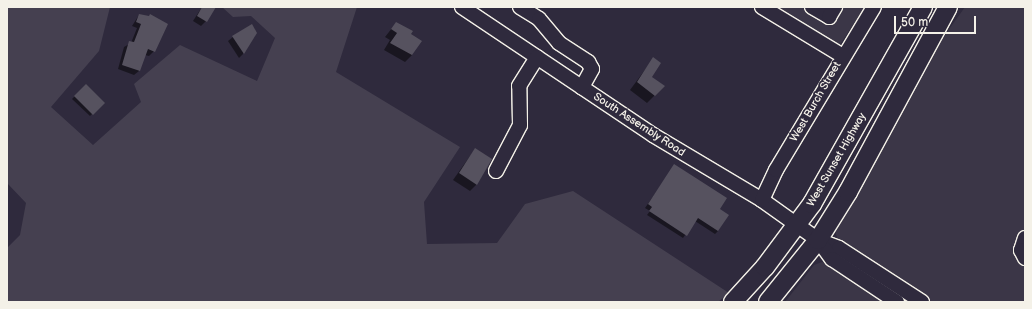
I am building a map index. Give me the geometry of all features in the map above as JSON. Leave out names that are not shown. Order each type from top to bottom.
[{"type":"main road","name":"West Sunset Highway","points":[[733,302],[765,268],[828,180],[923,7]]},
{"type":"main road","points":[[888,72],[900,69],[906,62],[939,7]]},
{"type":"main road","points":[[768,302],[818,240],[882,132],[948,7]]},
{"type":"street","name":"South Assembly Road","points":[[462,7],[653,136],[762,200],[818,240],[839,248],[922,302]]},
{"type":"street","points":[[520,7],[540,19],[559,43],[588,62],[592,69],[582,88]]},
{"type":"street","points":[[762,7],[843,56]]},
{"type":"street","points":[[812,7],[829,17],[835,7]]},
{"type":"street","name":"West Burch Street","points":[[762,200],[776,170],[843,56],[874,7]]},
{"type":"street","points":[[496,171],[520,125],[519,86],[537,57]]},
{"type":"street","points":[[1025,238],[1021,250],[1025,258]]},
{"type":"street","name":"South Assembly Road","points":[[818,240],[832,259],[897,302]]},
{"type":"shaded area","points":[[7,7],[110,7],[99,51],[51,107],[93,145],[141,102],[134,84],[180,45],[257,81],[275,38],[251,16],[233,17],[222,7],[357,7],[336,72],[460,147],[424,202],[427,244],[497,243],[525,204],[573,191],[729,293],[718,302],[7,302],[7,248],[20,235],[26,203],[7,183]]},
{"type":"shaded area","points":[[766,7],[865,7],[839,46]]},
{"type":"shaded area","points":[[965,7],[1025,7],[1025,302],[929,302],[844,246],[838,240],[835,231],[942,39]]},
{"type":"shaded area","points":[[822,262],[829,263],[888,302],[785,302],[814,265]]},
{"type":"building","points":[[202,7],[216,7],[207,22],[197,16]]},
{"type":"building","points":[[139,14],[149,16],[150,14],[168,24],[155,52],[148,49],[140,71],[122,65],[129,41],[134,42],[141,24],[136,22]]},
{"type":"building","points":[[396,22],[413,31],[411,34],[422,41],[412,55],[390,43],[397,33],[391,29]]},
{"type":"building","points":[[252,24],[257,33],[244,54],[232,36]]},
{"type":"building","points":[[653,57],[661,63],[652,77],[665,86],[655,96],[637,82]]},
{"type":"building","points":[[86,84],[105,103],[93,115],[74,96]]},
{"type":"building","points":[[475,148],[492,159],[477,185],[459,173]]},
{"type":"building","points":[[674,164],[727,198],[720,209],[729,215],[718,231],[698,218],[687,236],[649,211],[652,207],[648,204]]}]
